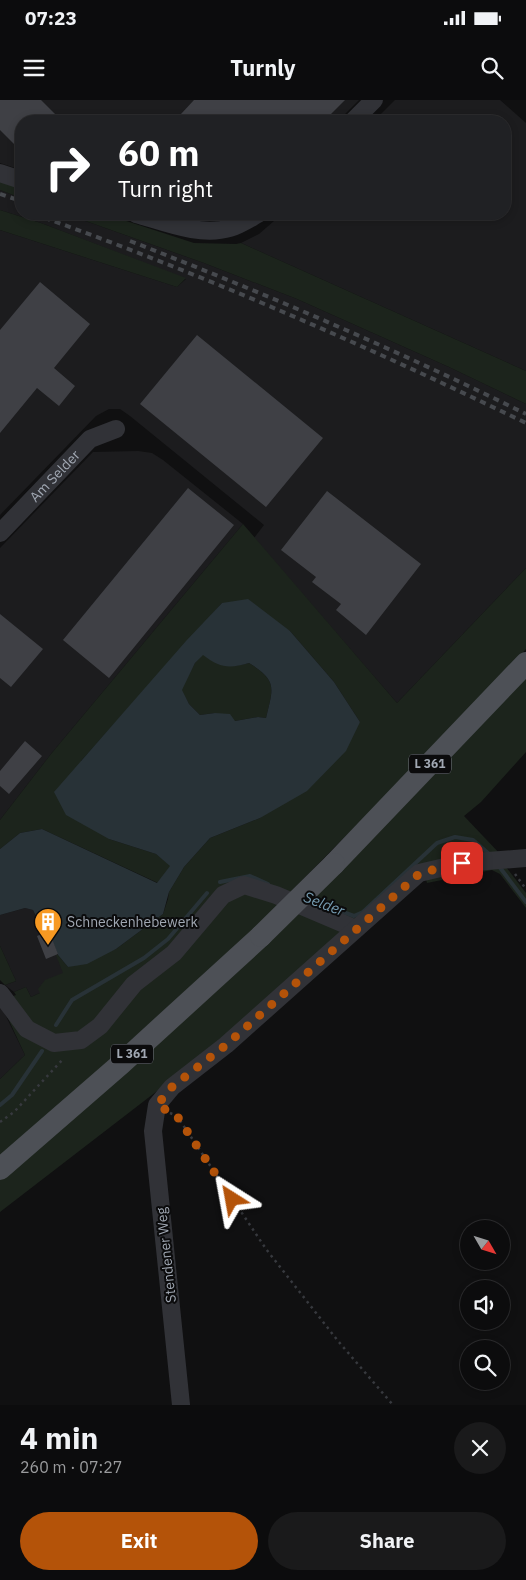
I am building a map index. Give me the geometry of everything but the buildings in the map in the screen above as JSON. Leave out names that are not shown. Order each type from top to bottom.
[{"type":"main road","name":"L 361","points":[[0,1169],[122,1063],[261,936],[334,864],[526,663]]},
{"type":"street","points":[[360,115],[374,100]]},
{"type":"street","points":[[0,173],[15,178]]},
{"type":"street","points":[[159,220],[197,230],[216,231],[230,228],[248,220]]},
{"type":"street","name":"Am Selder","points":[[0,533],[90,439],[116,429]]},
{"type":"street","points":[[157,1105],[172,1087],[226,1045],[420,873],[462,863],[526,858]]},
{"type":"street","points":[[0,992],[27,1029],[54,1043],[81,1040],[100,1026],[134,984],[174,953],[223,895],[244,885],[276,895],[356,929]]},
{"type":"street","name":"Stendener Weg","points":[[157,1105],[153,1131],[181,1405]]},
{"type":"path","points":[[0,1122],[14,1112],[81,1040]]},
{"type":"path","points":[[157,1105],[177,1116],[266,1249],[338,1340],[393,1405]]},
{"type":"shaded area","points":[[0,100],[359,100],[344,115],[15,115],[15,168],[0,163]]},
{"type":"shaded area","points":[[395,100],[500,100],[526,123],[526,371],[241,243],[259,234],[275,220],[511,220],[511,115],[380,115]]},
{"type":"shaded area","points":[[0,180],[15,185],[15,196],[0,190]]},
{"type":"shaded area","points":[[0,190],[15,196],[15,215],[0,210]]},
{"type":"shaded area","points":[[0,210],[15,215],[15,220],[32,220],[41,223],[186,278],[177,287],[0,230]]},
{"type":"shaded area","points":[[32,220],[83,220],[204,263],[297,299],[449,367],[526,404],[526,568],[397,703],[254,538],[264,525],[120,409],[109,409],[96,416],[0,515],[0,230],[177,287],[186,279]]},
{"type":"shaded area","points":[[83,220],[123,220],[194,243],[241,243],[526,371],[526,404],[449,367],[297,299],[204,263]]},
{"type":"shaded area","points":[[138,451],[152,453],[163,460],[243,524],[51,754],[0,820],[0,548],[93,452]]},
{"type":"shaded area","points":[[243,524],[397,703],[526,568],[526,649],[461,719],[254,929],[0,1159],[0,1079],[25,1055],[0,1001],[16,995],[14,992],[26,987],[31,997],[40,993],[38,989],[45,980],[63,973],[56,955],[68,967],[116,949],[163,914],[169,892],[184,867],[210,838],[260,818],[360,722],[334,682],[290,631],[222,603],[81,761],[109,839],[156,854],[171,866],[158,883],[42,829],[20,833],[0,849],[0,820],[51,754]]},
{"type":"shaded area","points":[[248,599],[290,631],[334,682],[360,722],[346,751],[307,791],[260,818],[210,838],[184,867],[169,892],[163,914],[116,949],[87,964],[68,967],[58,955],[49,932],[44,933],[33,910],[25,908],[0,915],[0,849],[20,833],[42,829],[157,883],[170,866],[156,854],[109,839],[66,815],[54,792],[186,641],[222,603]],"holes":[[[203,655],[215,663],[230,667],[249,663],[265,675],[271,686],[266,718],[258,717],[235,721],[230,714],[200,715],[189,704],[182,690],[195,663]]]},
{"type":"shaded area","points":[[203,654],[219,663],[237,665],[249,663],[265,675],[271,686],[266,718],[258,717],[235,721],[215,713],[200,715],[189,704],[181,690],[195,663]]},
{"type":"shaded area","points":[[526,674],[526,752],[481,802],[464,816],[502,856],[433,866],[357,920],[307,903]]},
{"type":"shaded area","points":[[503,863],[526,893],[526,908],[500,874],[492,870],[427,883],[426,879]]},
{"type":"shaded area","points":[[25,908],[33,910],[43,933],[49,931],[64,973],[40,993],[31,997],[26,987],[14,992],[5,985],[16,981],[0,946],[0,915]]},
{"type":"shaded area","points":[[301,909],[341,931],[335,944],[222,1041],[0,1212],[0,1180]]},
{"type":"shaded area","points":[[0,946],[16,981],[5,985],[0,980]]},
{"type":"shaded area","points":[[0,1004],[25,1055],[0,1079]]},
{"type":"waterway","name":"Selder","points":[[310,900],[354,916],[363,912],[437,843],[455,837],[473,840],[488,853]]},
{"type":"waterway","name":"Selder","points":[[498,865],[526,902]]},
{"type":"waterway","name":"Selder","points":[[220,882],[250,876],[268,884]]},
{"type":"waterway","name":"Selder","points":[[56,1025],[72,1000],[144,958],[168,939],[207,893]]},
{"type":"waterway","name":"Selder","points":[[0,1105],[12,1095],[42,1051]]},
{"type":"railway","points":[[0,194],[15,199]]},
{"type":"railway","points":[[50,220],[159,261],[344,338],[526,423]]},
{"type":"railway","points":[[130,241],[330,323],[429,367],[526,414]]},
{"type":"place","name":"Schneckenhebewerk","points":[[48,946]]},
{"type":"route","points":[[232,1199],[177,1116],[157,1105],[172,1087],[226,1045],[420,873],[462,863]]}]
